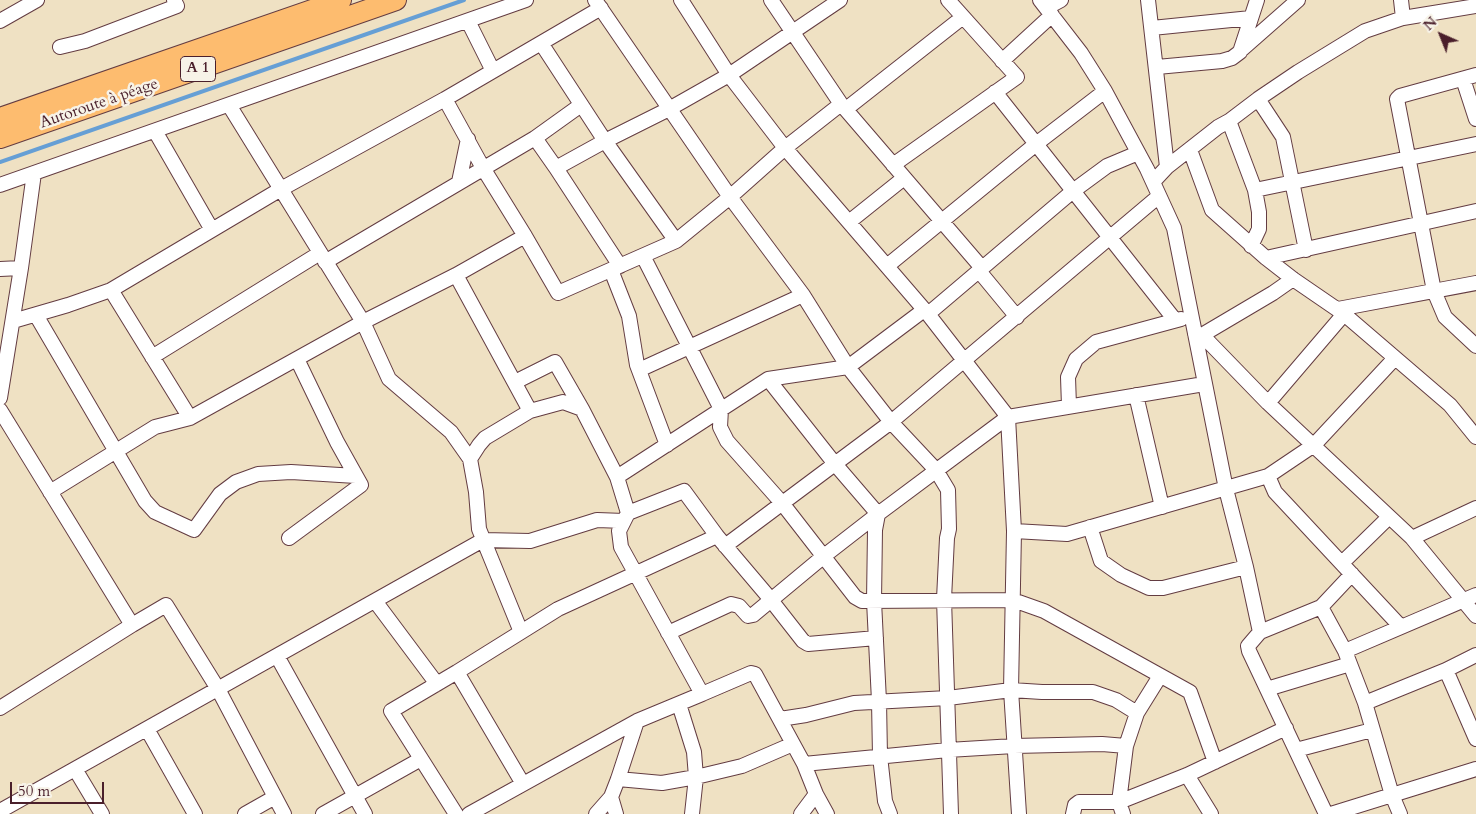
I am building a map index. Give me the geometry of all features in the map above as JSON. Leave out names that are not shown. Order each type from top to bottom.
[{"type":"highway","name":"A 1","points":[[0,118],[341,0]]},
{"type":"highway","name":"Autoroute à péage","points":[[0,138],[396,0]]},
{"type":"street","points":[[0,21],[37,0]]},
{"type":"street","points":[[60,47],[85,41],[177,6],[174,0]]},
{"type":"street","points":[[0,185],[526,0]]},
{"type":"street","points":[[681,0],[729,75],[785,148],[926,312],[1008,417],[1014,531],[1011,690],[1019,814]]},
{"type":"street","points":[[893,165],[1017,77],[948,0]]},
{"type":"street","points":[[1002,60],[1046,8],[1061,0]]},
{"type":"street","points":[[1148,0],[1167,167]]},
{"type":"street","points":[[1240,52],[1257,0]]},
{"type":"street","points":[[1157,67],[1222,61],[1232,58],[1298,0]]},
{"type":"street","points":[[1402,0],[1402,18]]},
{"type":"street","points":[[556,168],[669,109],[729,75],[836,1]]},
{"type":"street","points":[[777,3],[793,32],[844,106],[942,221],[1017,317]]},
{"type":"street","points":[[12,321],[111,290],[281,189],[445,99],[541,43],[598,4],[730,197],[803,295],[848,367],[891,422],[936,470],[948,490],[949,529],[944,599],[948,750],[952,814]]},
{"type":"street","points":[[1153,182],[1167,167],[1218,127],[1298,72],[1365,31],[1402,18],[1476,6]]},
{"type":"street","points":[[1046,8],[1081,53],[1106,91],[1153,182],[1174,228],[1191,317],[1198,334],[1204,384],[1226,489],[1246,566],[1260,632]]},
{"type":"street","points":[[445,99],[483,168],[558,293],[676,241],[730,197],[785,148],[963,17]]},
{"type":"street","points":[[1152,28],[1251,18]]},
{"type":"street","points":[[468,21],[493,71]]},
{"type":"street","points":[[541,43],[605,141],[676,241]]},
{"type":"street","points":[[1476,119],[1470,77],[1400,96],[1397,99],[1434,291],[1445,317],[1476,346]]},
{"type":"street","points":[[887,266],[1036,144],[1106,91]]},
{"type":"street","points":[[995,92],[1174,320]]},
{"type":"street","points":[[1258,99],[1284,136],[1306,250]]},
{"type":"street","points":[[229,105],[363,322],[389,379],[451,432],[470,459],[476,492],[479,529],[521,632]]},
{"type":"street","points":[[152,357],[323,257],[535,138],[581,105]]},
{"type":"street","points":[[1229,121],[1255,190],[1259,212],[1259,229],[1251,246]]},
{"type":"street","points":[[155,131],[212,230]]},
{"type":"street","points":[[535,138],[556,168],[616,268],[629,316],[638,370],[667,445]]},
{"type":"street","points":[[458,182],[468,139]]},
{"type":"street","points":[[1255,190],[1476,144]]},
{"type":"street","points":[[1190,150],[1212,210],[1266,258],[1293,279],[1341,311],[1450,405],[1476,437]]},
{"type":"street","points":[[617,477],[768,379],[848,367],[926,312],[981,269],[1073,191],[1107,166],[1138,153]]},
{"type":"street","points":[[0,398],[1,375],[21,268],[34,173]]},
{"type":"street","points":[[849,222],[904,178]]},
{"type":"street","points":[[456,814],[391,711],[558,609],[635,573],[721,541],[782,504],[891,422],[1159,196]]},
{"type":"street","points":[[1266,258],[1476,211]]},
{"type":"street","points":[[50,492],[155,427],[190,418],[363,322],[456,275],[525,236]]},
{"type":"street","points":[[644,256],[721,409],[720,427],[727,442],[782,504],[856,597],[862,601],[1013,600],[1044,611],[1190,692],[1215,762]]},
{"type":"street","points":[[0,269],[21,268]]},
{"type":"street","points":[[456,275],[530,411]]},
{"type":"street","points":[[1198,334],[1293,279]]},
{"type":"street","points":[[1268,403],[1341,311],[1476,283]]},
{"type":"street","points":[[111,290],[190,418]]},
{"type":"street","points":[[638,370],[803,295]]},
{"type":"street","points":[[36,314],[145,501],[156,512],[194,530],[220,494],[236,482],[258,474],[291,472],[356,476]]},
{"type":"street","points":[[1069,406],[1068,377],[1076,359],[1096,342],[1191,317]]},
{"type":"street","points":[[1198,334],[1268,403],[1412,538],[1470,597],[1476,616]]},
{"type":"street","points":[[1014,531],[1067,534],[1268,476],[1314,445],[1395,358]]},
{"type":"street","points":[[289,538],[361,485],[337,442],[297,359]]},
{"type":"street","points":[[514,382],[555,362],[617,477],[626,517],[619,531],[621,547],[702,694]]},
{"type":"street","points":[[768,379],[835,464],[878,514]]},
{"type":"street","points":[[668,633],[731,604],[739,606],[748,616],[753,615],[878,514],[1008,417],[1204,384]]},
{"type":"street","points":[[1136,395],[1162,507]]},
{"type":"street","points":[[470,459],[485,438],[530,411],[562,402],[582,409]]},
{"type":"street","points":[[0,410],[132,625]]},
{"type":"street","points":[[1268,476],[1275,492],[1401,627]]},
{"type":"street","points":[[0,811],[483,540],[530,541],[597,520],[626,517],[684,491],[721,541],[771,600],[799,637],[808,644],[876,638]]},
{"type":"street","points":[[1412,538],[1476,508]]},
{"type":"street","points":[[878,514],[875,530],[874,601],[880,756],[885,801],[890,814]]},
{"type":"street","points":[[1342,562],[1389,517]]},
{"type":"street","points":[[1090,527],[1101,561],[1121,575],[1149,588],[1162,588],[1246,566]]},
{"type":"street","points":[[1326,814],[1248,646],[1260,632],[1321,607],[1352,574]]},
{"type":"street","points":[[1267,689],[1347,658],[1401,627],[1470,597]]},
{"type":"street","points":[[375,601],[437,684]]},
{"type":"street","points":[[0,708],[166,605],[218,689],[284,814]]},
{"type":"street","points":[[1321,607],[1347,658],[1364,703],[1392,795],[1400,814]]},
{"type":"street","points":[[1364,703],[1446,670],[1476,655]]},
{"type":"street","points":[[276,656],[364,814]]},
{"type":"street","points":[[1446,670],[1476,739]]},
{"type":"street","points":[[457,672],[523,784]]},
{"type":"street","points":[[469,814],[637,721],[752,673],[755,674],[804,764],[826,814]]},
{"type":"street","points":[[1121,808],[1126,746],[1137,713],[1160,676]]},
{"type":"street","points":[[780,719],[806,715],[854,703],[948,698],[1011,690],[1093,692],[1116,700],[1137,713]]},
{"type":"street","points":[[679,704],[694,752],[696,777],[694,813]]},
{"type":"street","points":[[596,814],[611,798],[637,721]]},
{"type":"street","points":[[1073,814],[1075,805],[1079,802],[1121,808],[1286,728]]},
{"type":"street","points":[[147,729],[195,814]]},
{"type":"street","points":[[1296,750],[1372,730]]},
{"type":"street","points":[[618,779],[662,783],[696,777],[742,766],[793,744]]},
{"type":"street","points":[[804,764],[948,750],[1014,746],[1102,744],[1126,746]]},
{"type":"street","points":[[323,814],[421,759]]},
{"type":"street","points":[[75,769],[102,814]]},
{"type":"street","points":[[1331,814],[1476,769]]},
{"type":"street","points":[[1187,775],[1211,814]]},
{"type":"street","points":[[801,814],[816,794]]},
{"type":"street","points":[[245,814],[275,797]]},
{"type":"street","points":[[611,798],[616,814]]},
{"type":"waterway","points":[[0,162],[464,0]]}]
